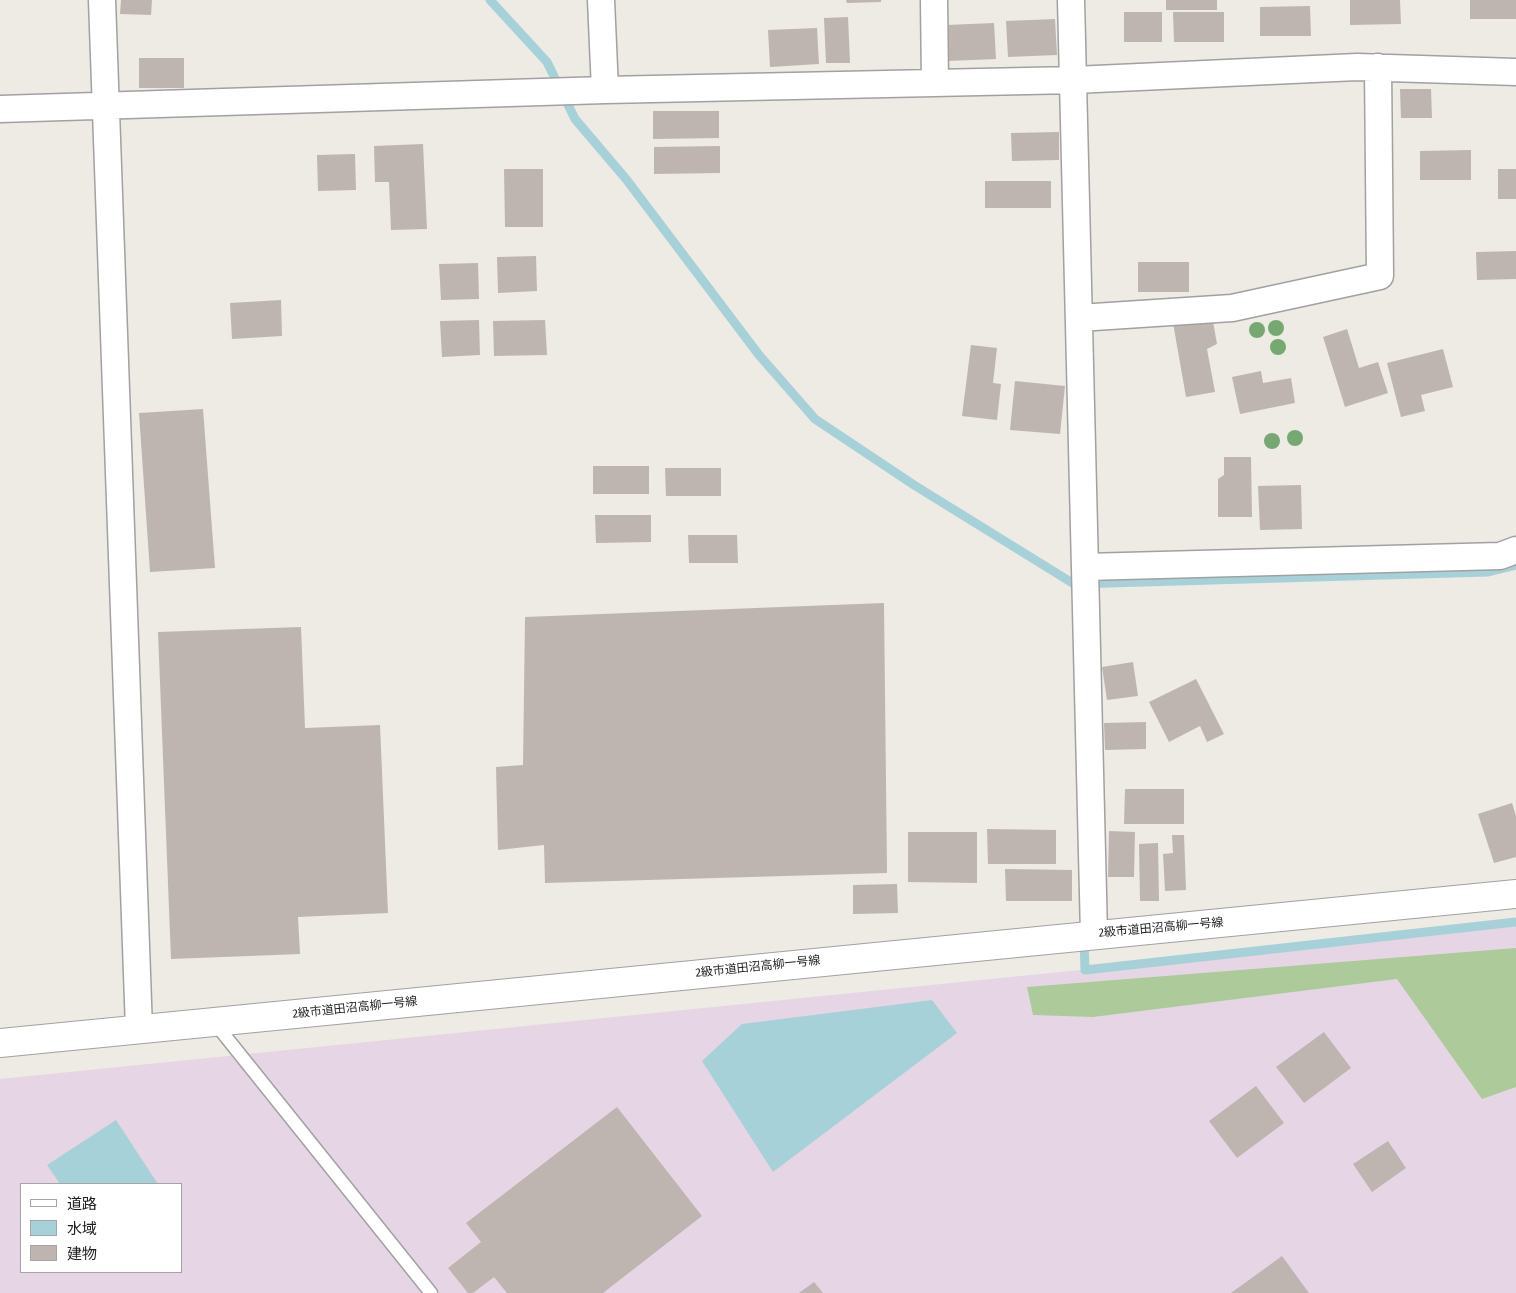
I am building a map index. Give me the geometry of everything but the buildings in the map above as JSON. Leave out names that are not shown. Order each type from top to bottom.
[{"type":"street","points":[[102,0],[139,1029]]},
{"type":"street","points":[[601,0],[605,90]]},
{"type":"street","points":[[934,0],[935,82]]},
{"type":"street","points":[[1071,0],[1094,934]]},
{"type":"street","points":[[0,109],[605,90],[1074,80],[1378,67],[1516,72]]},
{"type":"street","points":[[1079,318],[1232,308],[1380,276],[1378,67]]},
{"type":"street","points":[[1085,567],[1500,556],[1516,550]]},
{"type":"street","name":"2級市道田沼高柳一号線","points":[[0,1043],[1516,894]]},
{"type":"lane","points":[[213,1022],[431,1293]]},
{"type":"shaded area","points":[[1516,926],[1516,1293],[0,1293],[0,1079]]},
{"type":"green space","points":[[1516,948],[1516,1087],[1482,1099],[1397,979],[1093,1017],[1033,1015],[1027,987]]},
{"type":"water","points":[[932,1000],[957,1033],[773,1172],[702,1061],[742,1024]]},
{"type":"water","points":[[116,1120],[157,1183],[59,1183],[47,1165]]},
{"type":"waterway","points":[[490,0],[547,62],[575,119],[626,179],[759,355],[815,419],[914,485],[1074,584],[1488,572],[1516,565]]},
{"type":"waterway","points":[[1084,939],[1085,970],[1516,922]]}]
